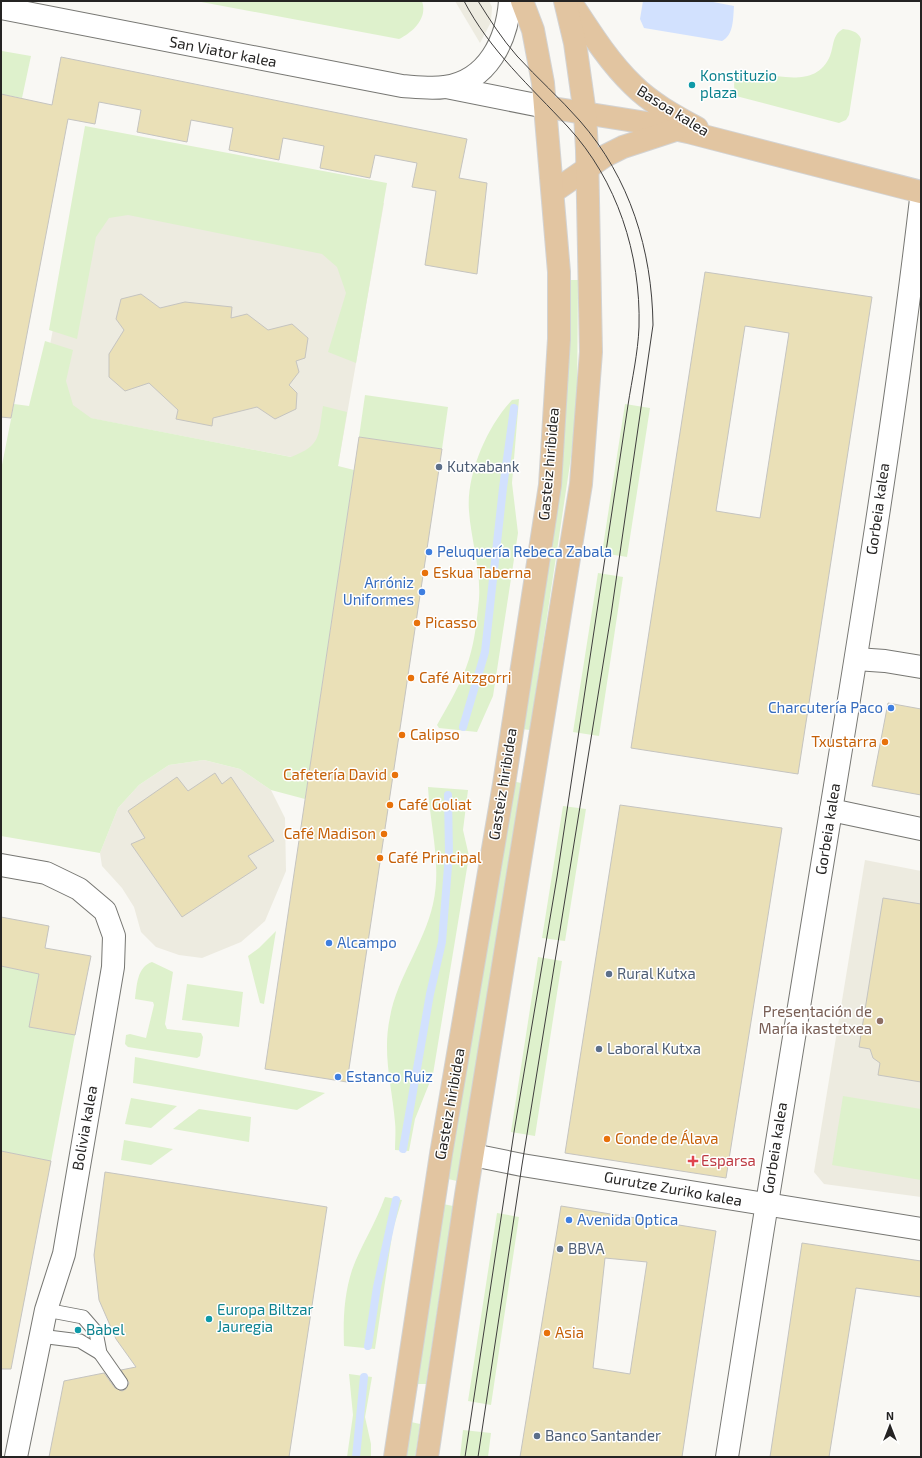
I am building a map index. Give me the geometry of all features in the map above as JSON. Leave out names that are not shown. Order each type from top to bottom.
[{"type":"main road","name":"Gasteiz hiribidea","points":[[395,1457],[441,1154],[505,777],[550,485],[559,339],[559,272],[546,107],[539,55],[534,30],[522,1]]},
{"type":"main road","name":"Gasteiz hiribidea","points":[[427,1457],[472,1155],[581,484],[591,352],[585,114],[575,43],[565,1]]},
{"type":"main road","name":"Basoa kalea","points":[[570,1],[611,61],[632,85],[662,107],[722,140]]},
{"type":"main road","name":"Basoa kalea","points":[[546,107],[647,123],[722,140],[921,192]]},
{"type":"main road","name":"Basoa kalea","points":[[553,192],[586,168],[623,147],[675,130]]},
{"type":"street","name":"San Viator kalea","points":[[446,87],[478,74],[492,59],[502,37],[509,14],[510,1]]},
{"type":"street","name":"San Viator kalea","points":[[1,8],[402,86],[446,87],[546,107]]},
{"type":"street","points":[[1,23],[22,17],[38,16]]},
{"type":"street","name":"Gorbeia kalea","points":[[727,1457],[766,1205],[856,659],[909,301],[921,200]]},
{"type":"street","points":[[856,659],[885,661],[921,667]]},
{"type":"street","points":[[831,810],[921,829]]},
{"type":"street","name":"Bolivia kalea","points":[[1,865],[46,874],[78,889],[105,911],[114,936],[113,966],[64,1254],[46,1310],[16,1457]]},
{"type":"street","name":"Gurutze Zuriko kalea","points":[[472,1155],[510,1163],[766,1205],[921,1228]]},
{"type":"lane","points":[[46,1310],[83,1317],[96,1332],[100,1353]]},
{"type":"lane","points":[[40,1336],[80,1341],[100,1353],[121,1383]]},
{"type":"shaded area","points":[[455,1],[489,1],[492,7],[491,22],[480,43]]},
{"type":"shaded area","points":[[88,145],[384,203],[338,466],[38,408]]},
{"type":"shaded area","points":[[204,760],[240,769],[271,790],[285,818],[286,871],[265,921],[241,942],[202,958],[179,955],[156,947],[141,932],[134,907],[122,888],[102,866],[100,853],[118,808],[139,785],[169,765]]},
{"type":"shaded area","name":"Presentación de María ikastetxea","points":[[865,860],[921,871],[921,1197],[824,1184],[814,1172]]},
{"type":"green space","points":[[196,1],[422,1],[423,13],[418,24],[399,39]]},
{"type":"green space","points":[[843,29],[851,30],[860,36],[861,39],[849,115],[846,120],[839,123],[736,96],[734,83],[736,77],[741,72],[791,78],[814,74],[823,67],[830,56],[837,34]]},
{"type":"green space","points":[[2,51],[31,56],[22,98],[1,94]]},
{"type":"green space","points":[[85,126],[387,183],[356,363],[328,352],[346,293],[337,267],[322,254],[128,215],[109,218],[96,237],[77,339],[49,330]]},
{"type":"green space","points":[[569,280],[578,280],[577,399],[571,457],[530,730],[521,729],[562,453],[570,343]]},
{"type":"green space","points":[[45,341],[73,350],[66,381],[73,405],[91,418],[291,457],[308,448],[317,438],[323,406],[347,412],[338,466],[354,470],[305,799],[271,790],[240,769],[204,760],[169,765],[139,785],[118,808],[100,853],[1,836],[1,470],[14,404],[29,406]]},
{"type":"green space","points":[[365,395],[448,407],[442,449],[359,437]]},
{"type":"green space","points":[[519,399],[512,483],[518,533],[493,696],[477,732],[439,728],[437,725],[455,693],[466,668],[473,644],[477,622],[479,577],[469,511],[471,482],[480,452],[494,423],[512,400]]},
{"type":"green space","points":[[625,404],[650,408],[627,557],[602,553]]},
{"type":"green space","points":[[598,573],[623,577],[599,736],[573,732]]},
{"type":"green space","points":[[512,781],[521,783],[457,1181],[448,1179]]},
{"type":"green space","points":[[428,787],[468,790],[463,830],[469,856],[433,1074],[415,1119],[409,1151],[395,1150],[394,1109],[387,1057],[388,1031],[393,1003],[429,919],[433,904],[436,860]]},
{"type":"green space","points":[[563,806],[586,809],[565,941],[542,938]]},
{"type":"green space","points":[[276,931],[264,1004],[260,1003],[248,956],[259,948]]},
{"type":"green space","points":[[538,957],[562,961],[535,1136],[511,1132]]},
{"type":"green space","points":[[152,962],[173,972],[165,1024],[167,1029],[201,1033],[203,1037],[200,1056],[197,1058],[128,1047],[125,1044],[126,1035],[130,1034],[146,1038],[154,1005],[153,1002],[135,999],[137,982],[141,972],[147,964]]},
{"type":"green space","points":[[1,966],[39,974],[29,1027],[75,1035],[51,1161],[1,1151]]},
{"type":"green space","points":[[187,984],[243,992],[239,1027],[182,1020]]},
{"type":"green space","points":[[135,1057],[325,1093],[297,1110],[133,1083]]},
{"type":"green space","points":[[843,1096],[921,1109],[921,1180],[832,1165]]},
{"type":"green space","points":[[131,1098],[177,1106],[151,1128],[125,1124]]},
{"type":"green space","points":[[199,1109],[251,1117],[249,1142],[173,1129]]},
{"type":"green space","points":[[124,1140],[173,1149],[151,1165],[121,1160]]},
{"type":"green space","points":[[385,1197],[402,1200],[393,1229],[375,1349],[344,1346],[345,1308],[349,1279]]},
{"type":"green space","points":[[443,1204],[453,1206],[426,1384],[416,1384]]},
{"type":"green space","points":[[497,1213],[519,1217],[491,1405],[468,1401]]},
{"type":"green space","points":[[349,1374],[372,1377],[365,1417],[371,1444],[371,1457],[347,1457],[353,1415]]},
{"type":"green space","points":[[411,1422],[420,1424],[415,1457],[406,1457]]},
{"type":"green space","points":[[463,1430],[491,1433],[488,1457],[460,1457]]},
{"type":"water","points":[[643,1],[708,1],[734,6],[731,30],[729,35],[722,41],[644,28],[640,19]]},
{"type":"building","points":[[61,57],[467,139],[459,178],[487,183],[477,274],[425,265],[436,191],[412,187],[417,163],[375,155],[370,178],[320,168],[324,146],[283,138],[279,160],[229,150],[233,128],[191,120],[187,142],[137,132],[141,110],[99,102],[95,124],[68,119],[11,418],[1,417],[1,94],[52,105]]},
{"type":"building","points":[[705,272],[872,297],[798,774],[631,748]],"holes":[[[745,326],[789,333],[760,518],[716,511]]]},
{"type":"building","points":[[141,294],[160,308],[185,302],[232,307],[231,318],[247,314],[268,330],[292,324],[308,338],[305,358],[296,361],[299,372],[289,385],[297,393],[296,409],[275,419],[257,407],[213,418],[212,426],[176,419],[178,410],[149,383],[125,391],[109,377],[109,354],[124,330],[116,319],[121,299]]},
{"type":"building","points":[[359,437],[442,449],[347,1082],[265,1069]]},
{"type":"building","points":[[888,703],[921,709],[921,795],[872,786]]},
{"type":"building","points":[[215,773],[222,784],[231,777],[274,841],[248,856],[257,868],[182,917],[131,844],[145,838],[128,811],[177,777],[188,791]]},
{"type":"building","points":[[620,805],[782,828],[726,1178],[565,1153]]},
{"type":"building","points":[[883,898],[921,904],[921,1082],[878,1075],[880,1063],[873,1058],[870,1049],[859,1047]]},
{"type":"building","points":[[1,917],[49,926],[45,948],[91,956],[75,1035],[29,1027],[39,974],[1,966]]},
{"type":"building","points":[[1,1151],[51,1161],[11,1369],[1,1369]]},
{"type":"building","name":"Europa Biltzar Jauregia","points":[[105,1172],[327,1207],[289,1457],[49,1457],[64,1381],[104,1373],[115,1388],[122,1391],[126,1389],[129,1383],[121,1370],[136,1367],[116,1339],[99,1300],[94,1255]]},
{"type":"building","points":[[561,1206],[716,1231],[682,1457],[520,1457]],"holes":[[[605,1258],[647,1262],[630,1374],[593,1368]]]},
{"type":"building","points":[[802,1243],[921,1261],[921,1297],[856,1288],[829,1457],[770,1457]]},
{"type":"waterway","points":[[463,727],[485,652],[503,488],[514,408]]},
{"type":"waterway","points":[[403,1149],[430,994],[442,942],[449,854],[448,795]]},
{"type":"waterway","points":[[368,1346],[377,1287],[396,1200]]},
{"type":"waterway","points":[[356,1457],[364,1377]]},
{"type":"tram line","points":[[464,1],[474,19],[498,52],[568,127],[600,170],[613,194],[623,220],[636,272],[639,300],[639,327],[636,356],[557,877],[514,1132],[465,1457]]},
{"type":"tram line","points":[[478,1],[512,50],[580,121],[612,166],[625,191],[635,216],[643,243],[652,297],[653,325],[611,615],[522,1165],[478,1457]]},
{"type":"place","name":"Konstituzio plaza","points":[[692,85]]},
{"type":"place","name":"Kutxabank","points":[[439,467]]},
{"type":"place","name":"Peluquería Rebeca Zabala","points":[[429,552]]},
{"type":"place","name":"Eskua Taberna","points":[[425,573]]},
{"type":"place","name":"Arróniz Uniformes","points":[[422,592]]},
{"type":"place","name":"Picasso","points":[[417,623]]},
{"type":"place","name":"Café Aitzgorri","points":[[411,678]]},
{"type":"place","name":"Charcutería Paco","points":[[891,708]]},
{"type":"place","name":"Calipso","points":[[402,735]]},
{"type":"place","name":"Txustarra","points":[[885,742]]},
{"type":"place","name":"Cafetería David","points":[[395,775]]},
{"type":"place","name":"Café Goliat","points":[[390,805]]},
{"type":"place","name":"Café Madison","points":[[384,834]]},
{"type":"place","name":"Café Principal","points":[[380,858]]},
{"type":"place","name":"Alcampo","points":[[329,943]]},
{"type":"place","name":"Rural Kutxa","points":[[609,974]]},
{"type":"place","name":"Presentación de María ikastetxea","points":[[880,1021]]},
{"type":"place","name":"Laboral Kutxa","points":[[599,1049]]},
{"type":"place","name":"Estanco Ruiz","points":[[338,1077]]},
{"type":"place","name":"Conde de Álava","points":[[607,1139]]},
{"type":"place","name":"Esparsa","points":[[693,1161]]},
{"type":"place","name":"Avenida Optica","points":[[569,1220]]},
{"type":"place","name":"BBVA","points":[[560,1249]]},
{"type":"place","name":"Europa Biltzar Jauregia","points":[[209,1319]]},
{"type":"place","name":"Babel","points":[[78,1330]]},
{"type":"place","name":"Asia","points":[[547,1333]]},
{"type":"place","name":"Banco Santander","points":[[537,1436]]}]
